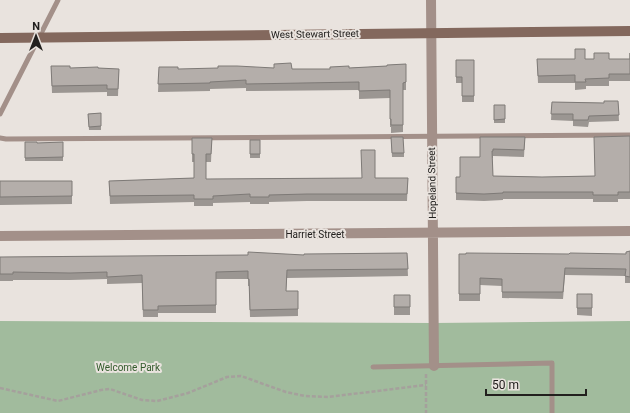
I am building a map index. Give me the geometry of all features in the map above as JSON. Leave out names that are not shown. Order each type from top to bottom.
[{"type":"main road","name":"West Stewart Street","points":[[0,38],[630,31]]},
{"type":"street","name":"Hopeland Street","points":[[430,366],[433,233],[431,0]]},
{"type":"street","name":"Harriet Street","points":[[0,236],[630,231]]},
{"type":"lane","points":[[0,114],[58,0]]},
{"type":"lane","points":[[0,138],[630,135]]},
{"type":"lane","points":[[373,367],[552,363],[552,413]]},
{"type":"path","points":[[426,413],[426,385],[430,366]]},
{"type":"path","points":[[0,388],[58,401],[110,389],[142,400],[157,401],[188,393],[227,377],[240,376],[286,392],[305,396],[328,397],[426,385]]},
{"type":"green space","name":"Welcome Park","points":[[0,321],[434,323],[630,321],[630,413],[0,413]]},
{"type":"building","points":[[575,49],[585,49],[585,59],[594,59],[594,53],[609,53],[609,59],[630,59],[630,74],[609,74],[609,78],[585,79],[586,82],[575,82],[575,75],[538,76],[537,59],[575,59]]},
{"type":"building","points":[[456,60],[474,60],[474,96],[462,96],[462,77],[456,77]]},
{"type":"building","points":[[291,63],[292,69],[330,69],[330,67],[349,66],[349,68],[406,64],[406,82],[403,83],[403,125],[391,125],[390,90],[359,91],[359,82],[246,84],[246,80],[210,83],[158,84],[159,67],[178,67],[178,69],[218,68],[218,66],[274,68],[274,64]]},
{"type":"building","points":[[51,66],[119,69],[118,89],[107,89],[107,85],[52,86]]},
{"type":"building","points":[[604,101],[618,101],[619,115],[589,116],[588,120],[573,120],[573,114],[551,114],[552,102],[604,103]]},
{"type":"building","points":[[494,105],[505,105],[505,119],[494,120]]},
{"type":"building","points":[[101,113],[101,126],[89,127],[88,114]]},
{"type":"building","points":[[630,136],[630,192],[618,192],[618,195],[593,195],[593,192],[503,192],[484,194],[456,193],[456,177],[460,177],[460,157],[480,157],[480,137],[525,137],[524,150],[493,149],[493,176],[542,177],[595,176],[594,137]]},
{"type":"building","points":[[391,137],[403,137],[404,153],[392,153]]},
{"type":"building","points":[[192,138],[212,138],[211,154],[206,154],[206,179],[362,178],[361,150],[375,150],[375,178],[408,178],[407,194],[307,194],[250,197],[250,194],[213,196],[213,199],[194,199],[194,195],[110,196],[109,181],[194,178]]},
{"type":"building","points":[[250,140],[260,140],[260,154],[250,154]]},
{"type":"building","points":[[25,142],[63,142],[63,157],[25,158]]},
{"type":"building","points":[[0,181],[72,181],[72,196],[0,197]]},
{"type":"building","points":[[630,251],[630,277],[625,276],[626,269],[565,268],[563,292],[502,292],[502,279],[480,278],[480,294],[459,294],[459,254],[626,254],[626,252]]},
{"type":"building","points":[[248,252],[304,255],[407,253],[408,269],[287,270],[286,291],[298,291],[298,309],[250,310],[248,271],[216,272],[216,305],[158,306],[158,310],[143,310],[142,275],[107,277],[107,272],[13,272],[13,274],[0,274],[0,257],[248,255]]},
{"type":"building","points":[[577,294],[592,294],[592,308],[577,308]]},
{"type":"building","points":[[394,295],[410,295],[410,307],[394,307]]}]
